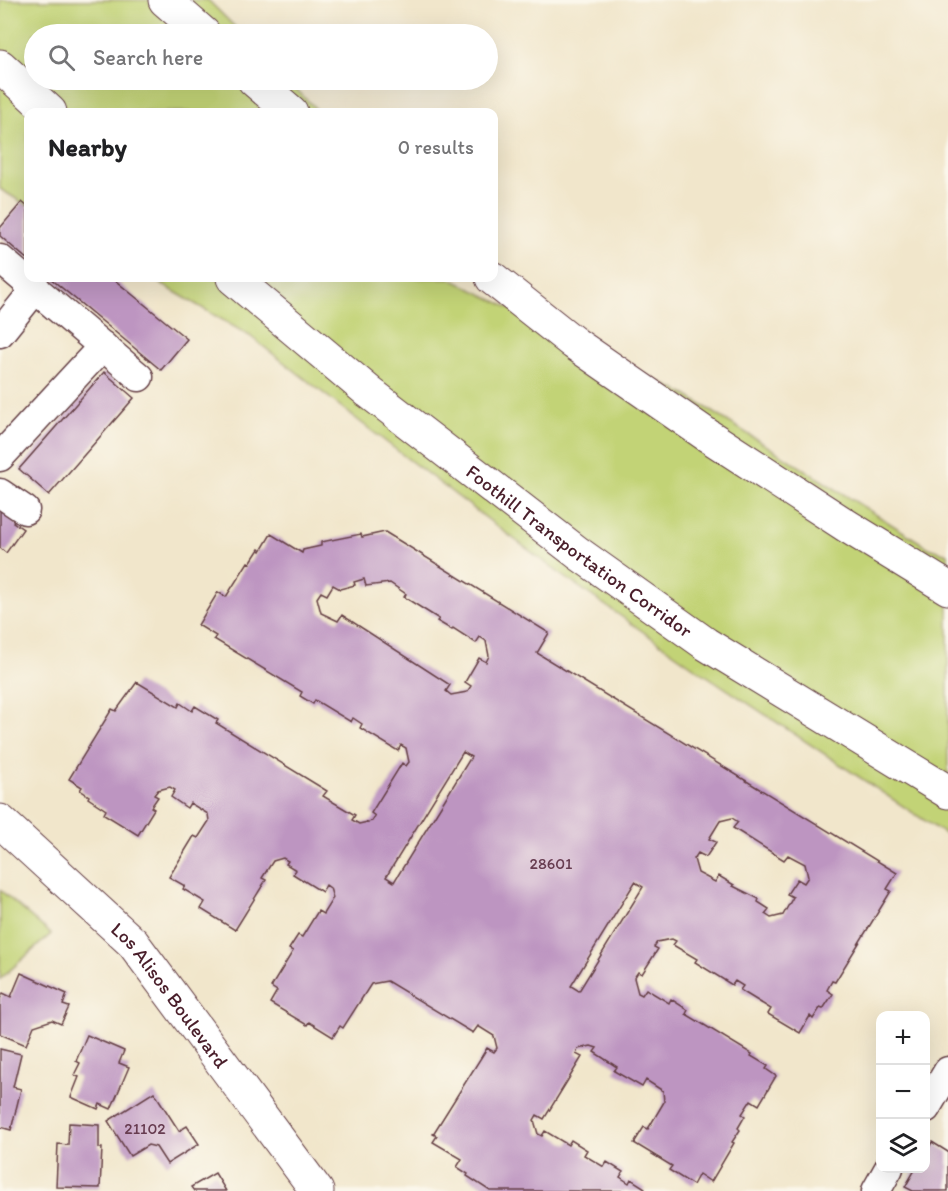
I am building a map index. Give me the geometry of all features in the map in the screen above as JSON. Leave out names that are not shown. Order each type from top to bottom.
[{"type":"main road","points":[[165,0],[193,24]]},
{"type":"main road","points":[[0,66],[24,88]]},
{"type":"main road","points":[[26,90],[46,108]]},
{"type":"main road","points":[[266,90],[286,108]]},
{"type":"main road","name":"Foothill Transportation Corridor","points":[[238,282],[369,393],[578,553],[706,644],[948,792]]},
{"type":"main road","points":[[497,282],[574,344],[707,435],[948,588]]},
{"type":"main road","name":"Los Alisos Boulevard","points":[[0,820],[133,943],[317,1191]]},
{"type":"street","points":[[0,259],[24,278]]},
{"type":"street","points":[[29,282],[139,378]]},
{"type":"street","points":[[0,333],[36,288]]},
{"type":"street","points":[[0,457],[103,346]]},
{"type":"street","points":[[0,493],[25,510]]},
{"type":"street","points":[[930,1101],[948,1071]]},
{"type":"street","points":[[876,1191],[886,1173]]},
{"type":"green space","points":[[0,0],[208,0],[232,24],[24,24],[24,90],[297,90],[315,108],[24,108],[24,204],[0,189]]},
{"type":"green space","points":[[158,282],[457,282],[686,395],[929,548],[948,554],[948,836],[698,670],[559,573],[250,336]]},
{"type":"green space","points":[[0,890],[51,934],[0,979]]},
{"type":"building","points":[[22,202],[24,204],[24,257],[0,236],[0,228]]},
{"type":"building","points":[[55,282],[117,282],[187,339],[161,370]]},
{"type":"building","points":[[104,372],[134,398],[49,495],[19,469]]},
{"type":"building","points":[[0,509],[15,519],[13,522],[23,529],[6,553],[0,548]]},
{"type":"building","points":[[385,532],[549,633],[537,653],[897,873],[887,889],[891,891],[835,982],[832,981],[827,990],[833,994],[813,1019],[810,1016],[800,1033],[768,1014],[771,1009],[740,990],[743,986],[735,981],[732,985],[695,962],[697,959],[673,945],[676,941],[672,939],[657,942],[654,947],[658,949],[642,974],[638,972],[634,978],[638,993],[642,995],[646,989],[669,1003],[671,999],[688,1010],[686,1014],[752,1054],[751,1056],[768,1066],[766,1069],[776,1076],[759,1105],[751,1100],[742,1114],[745,1116],[738,1128],[740,1130],[711,1182],[699,1174],[693,1185],[669,1170],[672,1166],[634,1143],[644,1127],[648,1129],[664,1102],[663,1091],[646,1080],[642,1087],[614,1071],[617,1067],[594,1052],[597,1048],[591,1046],[578,1049],[576,1054],[582,1057],[544,1119],[537,1115],[534,1120],[538,1134],[542,1136],[545,1131],[568,1145],[571,1140],[587,1150],[584,1155],[604,1167],[607,1162],[623,1172],[620,1177],[629,1183],[631,1179],[645,1188],[643,1191],[490,1191],[457,1167],[462,1159],[433,1142],[437,1136],[433,1134],[487,1048],[494,1052],[497,1048],[494,1036],[478,1026],[473,1033],[387,981],[371,984],[343,1028],[340,1026],[333,1037],[309,1022],[307,1025],[270,1003],[277,991],[271,987],[293,951],[289,949],[298,935],[302,937],[318,911],[323,914],[333,898],[330,888],[326,885],[322,892],[293,874],[296,870],[286,864],[288,861],[283,858],[273,861],[262,878],[266,880],[235,930],[201,909],[205,902],[183,889],[185,886],[169,877],[194,836],[198,838],[209,821],[208,814],[190,803],[187,808],[171,797],[175,790],[170,787],[158,790],[154,795],[158,797],[151,807],[154,809],[138,835],[104,814],[106,810],[88,798],[89,796],[80,790],[82,787],[69,779],[112,709],[116,711],[137,682],[178,707],[180,703],[192,711],[195,706],[218,720],[216,723],[327,791],[323,796],[355,815],[352,820],[359,824],[372,821],[375,816],[371,813],[402,763],[406,766],[409,762],[406,748],[401,745],[398,751],[360,728],[362,724],[353,718],[351,722],[315,700],[313,704],[300,696],[302,692],[214,639],[216,636],[198,625],[218,592],[226,597],[248,562],[250,563],[259,549],[261,551],[271,534],[302,553],[303,550],[321,546],[321,542],[361,534],[362,537]],"holes":[[[364,579],[366,586],[390,583],[406,594],[404,597],[439,619],[437,621],[476,643],[480,637],[486,641],[489,656],[486,662],[479,658],[465,682],[471,686],[467,692],[451,695],[446,691],[450,685],[342,615],[338,621],[321,613],[317,598],[321,592],[327,595],[333,585],[340,589],[355,585],[354,582]],[[463,752],[471,757],[394,882],[386,877]],[[732,818],[738,822],[733,828],[784,860],[788,855],[805,864],[808,877],[804,883],[797,879],[787,894],[793,897],[783,915],[771,918],[765,914],[769,909],[758,902],[759,899],[719,876],[715,882],[698,873],[694,859],[698,853],[706,857],[716,842],[709,839],[720,821]],[[635,882],[643,887],[579,991],[571,986]]]},
{"type":"building","points":[[21,973],[67,994],[63,1005],[69,1007],[61,1024],[52,1020],[34,1026],[26,1045],[0,1034],[0,999],[3,993],[11,997]]},
{"type":"building","points":[[87,1035],[124,1051],[119,1063],[129,1067],[111,1109],[100,1104],[98,1109],[71,1097],[79,1077],[74,1075],[80,1063],[76,1061]]},
{"type":"building","points":[[0,1049],[21,1054],[13,1087],[21,1089],[11,1130],[0,1127]]},
{"type":"building","points":[[154,1092],[179,1131],[187,1126],[199,1144],[167,1164],[156,1147],[148,1145],[130,1156],[108,1121]]},
{"type":"building","points":[[69,1123],[99,1125],[99,1148],[102,1148],[100,1188],[56,1187],[58,1144],[68,1145]]},
{"type":"building","points":[[932,1142],[948,1152],[948,1191],[913,1191],[905,1187],[913,1173],[930,1173]]},
{"type":"building","points":[[215,1173],[226,1191],[194,1191],[191,1187]]}]
